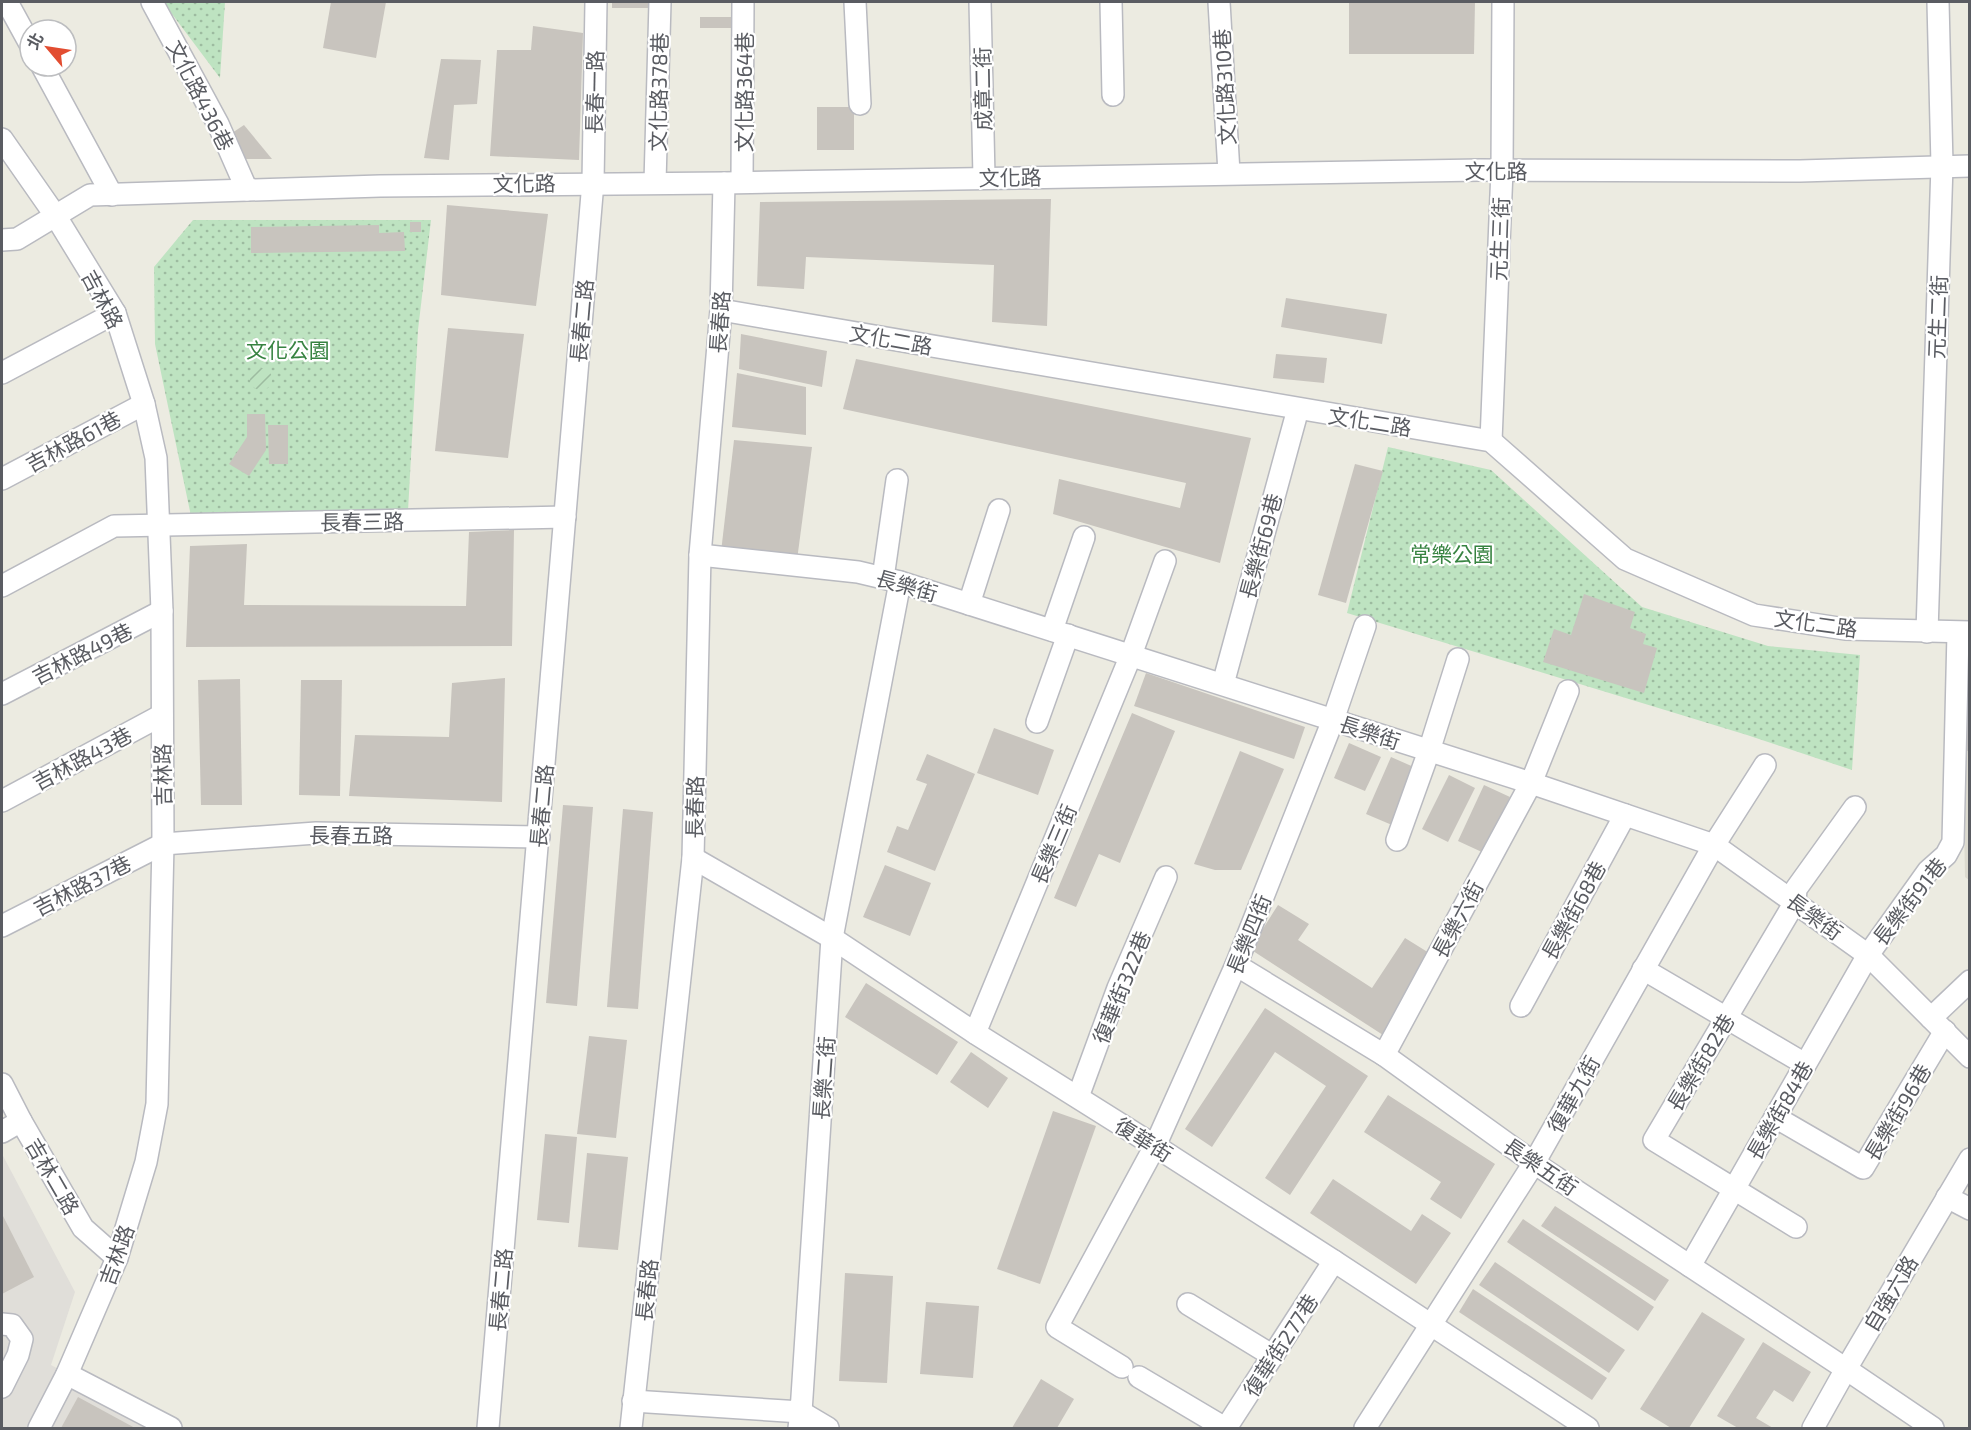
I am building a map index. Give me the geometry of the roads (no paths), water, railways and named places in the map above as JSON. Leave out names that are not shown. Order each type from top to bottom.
[{"type":"street","points":[[7,2],[18,22]]},
{"type":"street","name":"文化路436巷","points":[[152,2],[218,123],[246,190]]},
{"type":"street","name":"長春一路","points":[[592,182],[596,2]]},
{"type":"street","name":"文化路378巷","points":[[655,182],[660,2]]},
{"type":"street","name":"文化路364巷","points":[[733,182],[743,2]]},
{"type":"street","points":[[855,2],[860,105]]},
{"type":"street","name":"成章二街","points":[[980,2],[984,177]]},
{"type":"street","points":[[1112,2],[1113,95]]},
{"type":"street","name":"文化路310巷","points":[[1219,2],[1229,173]]},
{"type":"street","name":"元生三街","points":[[1491,441],[1502,170],[1503,2]]},
{"type":"street","name":"元生二街","points":[[1927,633],[1942,165],[1938,2]]},
{"type":"street","points":[[49,78],[112,195]]},
{"type":"street","name":"吉林路","points":[[2,139],[55,215],[115,314],[144,404],[156,458],[162,611],[164,844],[157,1104],[146,1162],[117,1258],[67,1374],[39,1428]]},
{"type":"street","name":"文化路","points":[[55,215],[90,195],[380,186],[1502,170],[1800,171],[1942,165],[1970,166]]},
{"type":"street","name":"長春二路","points":[[488,1428],[592,182]]},
{"type":"street","name":"長春路","points":[[631,1428],[693,858],[700,555],[733,182]]},
{"type":"street","points":[[2,240],[17,239],[55,215]]},
{"type":"street","points":[[2,253],[55,215]]},
{"type":"street","name":"文化二路","points":[[721,310],[1491,441],[1625,559],[1754,615],[1845,629],[1927,633],[1964,632]]},
{"type":"street","points":[[2,373],[115,314]]},
{"type":"street","name":"吉林路61巷","points":[[2,479],[144,404]]},
{"type":"street","name":"長樂街69巷","points":[[1223,684],[1298,409]]},
{"type":"street","name":"長樂二街","points":[[800,1420],[832,938],[891,580],[897,480]]},
{"type":"street","points":[[969,604],[999,510]]},
{"type":"street","name":"長春三路","points":[[2,586],[114,526],[565,518]]},
{"type":"street","points":[[1037,722],[1084,537]]},
{"type":"street","name":"長樂街","points":[[700,555],[858,572],[891,580],[1531,783],[1714,845],[1868,955],[1970,1057]]},
{"type":"street","name":"長樂三街","points":[[975,1033],[1131,656],[1166,561]]},
{"type":"street","name":"吉林路49巷","points":[[2,694],[162,611]]},
{"type":"street","name":"長樂四街","points":[[1225,1428],[1057,1327],[1155,1146],[1236,965],[1333,720],[1365,627]]},
{"type":"street","name":"長樂街91巷","points":[[1868,955],[1928,871],[1946,855],[1953,842],[1964,632]]},
{"type":"street","points":[[1397,840],[1429,751],[1458,659]]},
{"type":"street","name":"長樂六街","points":[[1384,1055],[1531,783],[1568,691]]},
{"type":"street","name":"吉林路43巷","points":[[2,801],[162,716]]},
{"type":"street","name":"復華九街","points":[[1365,1428],[1534,1163],[1714,845],[1765,765]]},
{"type":"street","name":"長樂街82巷","points":[[1735,1188],[1654,1140],[1795,902],[1796,890],[1855,807]]},
{"type":"street","name":"長樂街68巷","points":[[1521,1006],[1625,815]]},
{"type":"street","name":"長春五路","points":[[164,844],[316,833],[539,837]]},
{"type":"street","name":"吉林路37巷","points":[[2,926],[164,844]]},
{"type":"street","name":"復華街","points":[[693,858],[832,938],[975,1033],[1334,1261],[1587,1428]]},
{"type":"street","name":"復華街322巷","points":[[1078,1097],[1118,988],[1166,877]]},
{"type":"street","name":"長樂街84巷","points":[[1690,1266],[1868,955]]},
{"type":"street","name":"長樂五街","points":[[1236,965],[1384,1055],[1534,1163],[1846,1368],[1933,1428]]},
{"type":"street","points":[[1643,969],[1805,1064]]},
{"type":"street","points":[[1938,1024],[1970,981]]},
{"type":"street","name":"長樂街96巷","points":[[1775,1117],[1863,1168],[1938,1024]]},
{"type":"street","name":"吉林二路","points":[[2,1084],[83,1228],[117,1258]]},
{"type":"street","points":[[2,1132],[21,1120]]},
{"type":"street","name":"自強六路","points":[[1813,1428],[1846,1368],[1970,1160]]},
{"type":"street","points":[[1735,1188],[1796,1227]]},
{"type":"street","points":[[1947,1197],[1970,1209]]},
{"type":"street","name":"復華街277巷","points":[[1225,1428],[1334,1261]]},
{"type":"street","points":[[1188,1304],[1273,1356]]},
{"type":"street","points":[[2,1324],[12,1325],[22,1339],[18,1355],[2,1387]]},
{"type":"street","points":[[67,1374],[171,1428]]},
{"type":"street","points":[[633,1401],[800,1420],[828,1428]]},
{"type":"park label","name":"文化公園","points":[[288,349]]},
{"type":"park label","name":"常樂公園","points":[[1452,553]]}]
